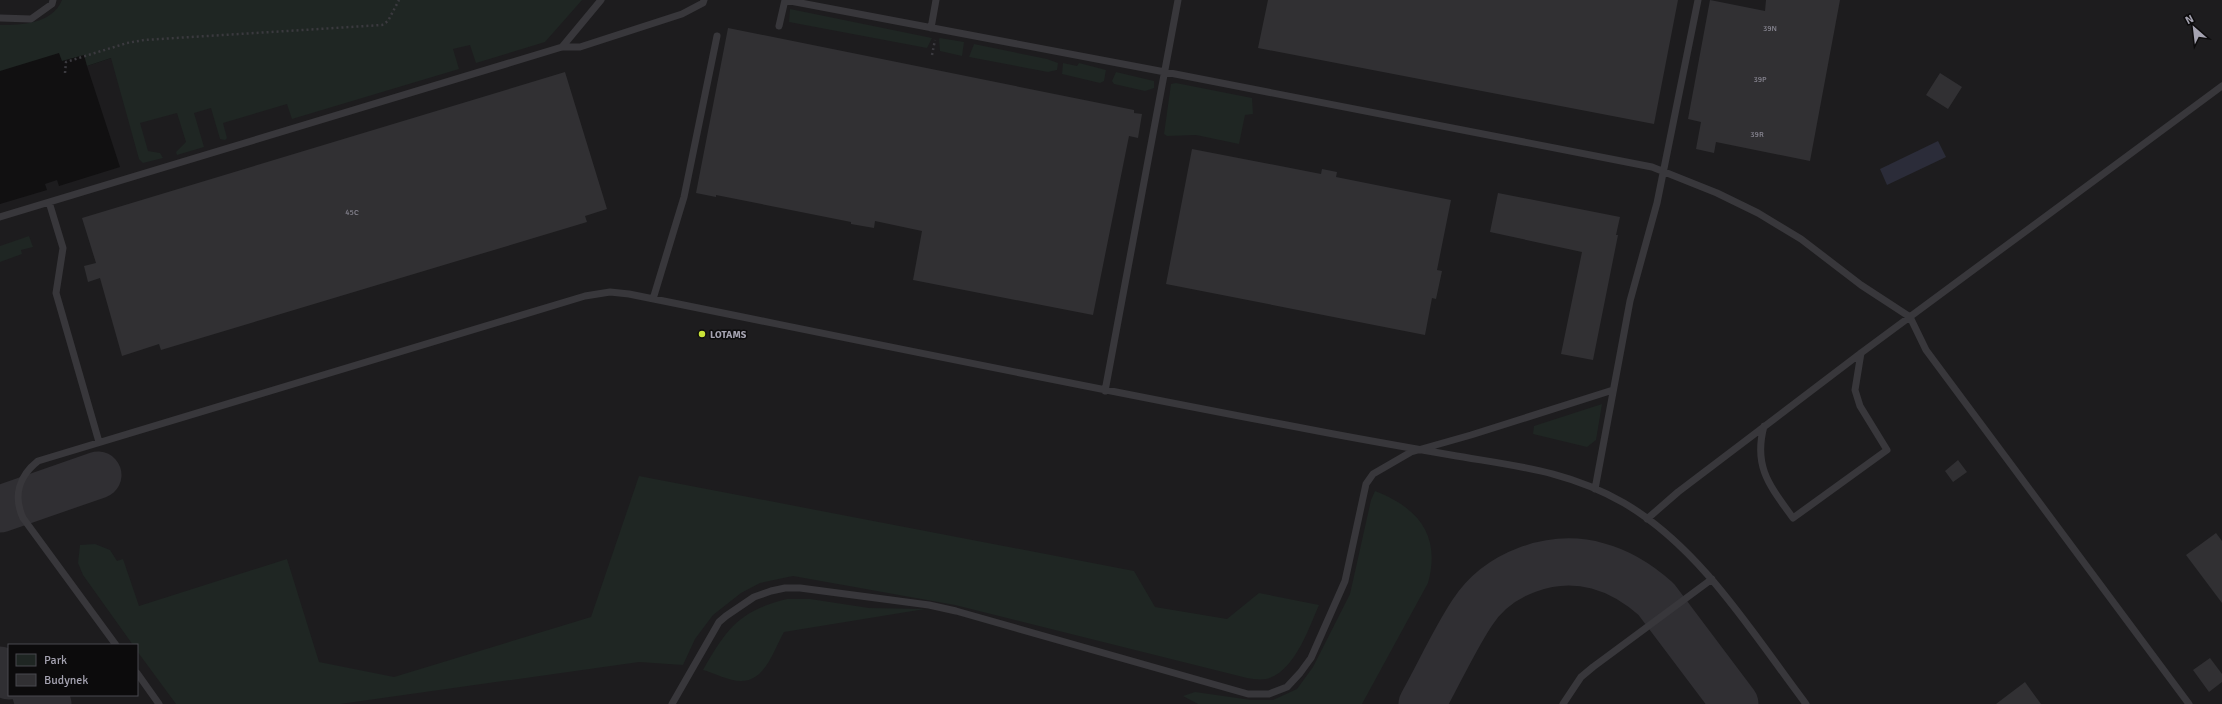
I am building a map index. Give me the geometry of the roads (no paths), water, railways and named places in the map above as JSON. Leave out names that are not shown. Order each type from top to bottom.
[{"type":"lane","points":[[0,18],[31,19],[52,4],[53,0]]},
{"type":"lane","points":[[562,47],[601,0]]},
{"type":"lane","points":[[0,217],[562,47],[580,47],[682,14],[703,3],[704,0]]},
{"type":"lane","points":[[779,26],[785,0],[1652,167],[1717,193],[1758,213],[1800,239],[1861,285],[1910,317],[1926,350],[2189,704]]},
{"type":"lane","points":[[931,28],[936,0]]},
{"type":"lane","points":[[1105,391],[1178,0]]},
{"type":"lane","points":[[1595,489],[1630,301],[1664,172],[1698,0]]},
{"type":"lane","points":[[653,299],[684,197],[717,36]]},
{"type":"lane","points":[[1647,519],[1678,492],[1764,426],[2222,86]]},
{"type":"lane","points":[[49,202],[63,248],[56,293],[99,442]]},
{"type":"lane","points":[[115,644],[23,518],[18,503],[18,493],[22,479],[31,467],[38,461],[585,296],[610,292],[653,299],[1105,391],[1420,450],[1548,471],[1575,480],[1625,504],[1647,519],[1660,529],[1712,579],[1806,704]]},
{"type":"lane","points":[[1764,426],[1760,443],[1762,466],[1766,476],[1793,518],[1888,450],[1860,406],[1855,390],[1861,353]]},
{"type":"lane","points":[[672,704],[719,622],[754,598],[785,588],[807,589],[929,605],[1248,694],[1269,694],[1287,687],[1311,658],[1345,581],[1366,484],[1373,474],[1411,452],[1613,390]]},
{"type":"lane","points":[[1563,704],[1569,692],[1587,672],[1712,579]]},
{"type":"lane","points":[[138,674],[159,704]]},
{"type":"water","points":[[1938,141],[1946,157],[1887,185],[1880,169]]},
{"type":"place","name":"LOTAMS","points":[[702,334]]}]
